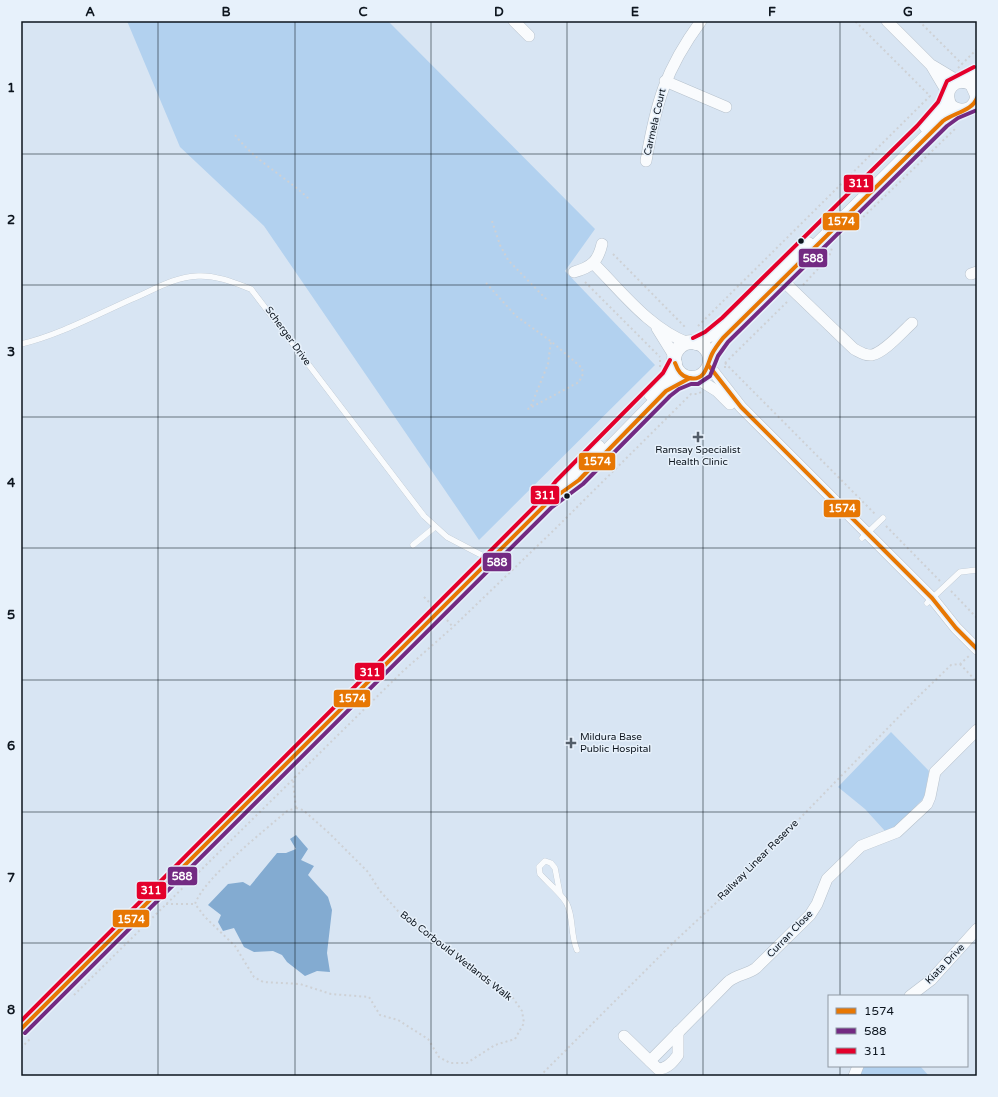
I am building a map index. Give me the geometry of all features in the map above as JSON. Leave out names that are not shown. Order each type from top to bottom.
[{"type":"street","points":[[514,21],[529,36]]},
{"type":"street","name":"Carmela Court","points":[[646,162],[652,124],[665,81],[686,41],[701,21]]},
{"type":"street","points":[[887,21],[931,65],[960,81],[972,84],[974,102]]},
{"type":"street","points":[[931,65],[947,95],[951,107],[974,102]]},
{"type":"street","points":[[779,277],[809,243],[934,118],[953,83],[977,72]]},
{"type":"street","points":[[665,81],[726,107]]},
{"type":"street","points":[[27,1033],[547,503],[560,485],[668,377],[679,349],[702,342],[726,322],[779,277],[942,121],[974,102]]},
{"type":"street","points":[[574,272],[594,264],[599,257],[602,244]]},
{"type":"street","points":[[594,264],[654,325],[675,360],[680,374],[698,380],[724,398],[977,649]]},
{"type":"street","points":[[779,277],[854,349],[867,355],[872,355],[881,350],[912,323]]},
{"type":"street","points":[[654,325],[678,339],[702,342]]},
{"type":"street","points":[[702,342],[706,349],[712,368]]},
{"type":"street","points":[[702,342],[712,368],[740,407],[864,536]]},
{"type":"street","points":[[547,503],[578,480],[666,391],[676,384],[698,380],[712,368]]},
{"type":"street","name":"Curran Close","points":[[650,1061],[734,977],[751,972],[756,968],[810,915],[817,904],[827,879],[860,846],[897,832],[926,804],[930,797],[935,772],[977,730]]},
{"type":"street","name":"Kiata Drive","points":[[911,995],[931,980],[977,929]]},
{"type":"street","points":[[624,1036],[658,1069],[661,1069],[672,1062],[679,1052],[678,1032]]},
{"type":"lane","name":"Scherger Drive","points":[[21,344],[38,340],[174,279],[199,276],[217,278],[251,289],[276,320],[412,502],[435,527],[464,547],[491,560]]},
{"type":"lane","points":[[864,536],[882,519]]},
{"type":"lane","points":[[413,545],[435,527]]},
{"type":"lane","points":[[930,601],[960,572],[977,570]]},
{"type":"lane","points":[[560,894],[555,868],[552,863],[545,861],[539,867],[540,874],[567,902],[570,911],[572,939],[578,950]]},
{"type":"path","points":[[730,359],[702,342],[697,327],[930,96],[855,21]]},
{"type":"path","points":[[919,21],[962,64]]},
{"type":"path","points":[[854,225],[858,224],[958,127]]},
{"type":"path","points":[[235,136],[261,162],[309,199]]},
{"type":"path","points":[[492,221],[500,245],[508,260],[547,300]]},
{"type":"path","points":[[712,368],[725,368],[725,363],[796,293],[829,257],[832,246]]},
{"type":"path","points":[[613,254],[686,328]]},
{"type":"path","points":[[585,282],[660,357]]},
{"type":"path","points":[[486,283],[516,316],[551,341],[582,368],[582,378],[579,382],[526,410]]},
{"type":"path","points":[[531,407],[548,364],[551,341]]},
{"type":"path","points":[[725,363],[882,519],[977,618]]},
{"type":"path","points":[[71,998],[295,776],[554,530],[691,394],[698,394],[698,380]]},
{"type":"path","name":"Railway Linear Reserve","points":[[540,1076],[674,942],[733,887],[921,694],[951,665],[960,664],[977,649]]},
{"type":"path","points":[[960,664],[977,682]]},
{"type":"path","points":[[166,904],[195,904],[198,895],[216,875],[287,811],[296,808],[293,783],[295,776]]},
{"type":"path","name":"Bob Corbould Wetlands Walk","points":[[195,904],[205,917],[235,946],[254,977],[263,982],[300,984],[331,994],[369,998],[380,1015],[398,1020],[428,1039],[439,1057],[450,1063],[467,1063],[495,1044],[515,1039],[524,1023],[522,1011],[513,998],[398,911],[380,891],[368,872],[329,832],[303,810],[296,808]]},
{"type":"path","points":[[21,1048],[27,1033]]},
{"type":"shaded area","points":[[127,21],[388,21],[595,229],[565,271],[655,365],[479,540],[264,226],[180,147]]},
{"type":"shaded area","points":[[891,732],[929,771],[924,798],[896,826],[885,831],[865,809],[838,787]]},
{"type":"shaded area","points":[[296,835],[308,849],[301,860],[314,866],[308,875],[328,897],[332,910],[327,953],[330,972],[317,971],[305,976],[287,962],[282,955],[273,951],[254,952],[244,947],[234,928],[223,931],[218,922],[221,915],[208,905],[228,884],[243,882],[250,886],[277,853],[286,853],[296,849],[290,839]]},
{"type":"shaded area","points":[[864,1067],[921,1067],[929,1076],[860,1076]]},
{"type":"transit line","name":"311","points":[[693,338],[705,332],[722,318],[917,126],[938,102],[947,81],[974,67]]},
{"type":"transit line","name":"1574","points":[[675,363],[680,373],[686,377],[695,379],[702,375],[713,352],[723,338],[943,121],[972,106],[977,98]]},
{"type":"transit line","name":"588","points":[[25,1033],[551,508],[583,484],[670,396],[679,389],[691,384],[698,384],[710,376],[718,356],[728,342],[947,126],[958,118],[977,110]]},
{"type":"transit line","name":"311","points":[[21,1021],[542,499],[556,481],[663,373],[670,360]]},
{"type":"transit line","name":"1574","points":[[709,366],[741,407],[932,598],[956,628],[977,649]]},
{"type":"transit line","name":"1574","points":[[21,1029],[547,503],[579,480],[666,391],[690,378]]},
{"type":"place","name":"Ramsay Specialist Health Clinic","points":[[698,437]]},
{"type":"place","name":"Mildura Base Public Hospital","points":[[571,743]]}]
